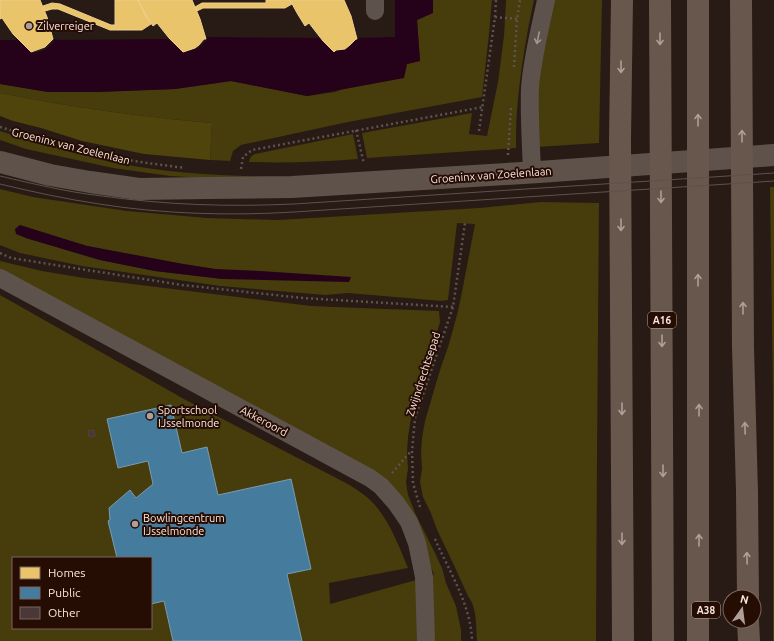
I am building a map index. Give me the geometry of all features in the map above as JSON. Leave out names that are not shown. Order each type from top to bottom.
[{"type":"highway","points":[[622,0],[620,147],[623,641]]},
{"type":"highway","name":"A16","points":[[660,0],[663,641]]},
{"type":"highway","points":[[698,0],[698,641]]},
{"type":"highway","points":[[741,0],[743,347],[748,589]]},
{"type":"highway","name":"A38","points":[[699,579],[711,641]]},
{"type":"highway","points":[[748,629],[749,641]]},
{"type":"main road","name":"Groeninx van Zoelenlaan","points":[[0,147],[57,163],[151,180],[207,188]]},
{"type":"main road","name":"Groeninx van Zoelenlaan","points":[[0,162],[50,175],[139,189],[292,187],[774,155]]},
{"type":"street","points":[[535,172],[530,132],[530,88],[546,0]]},
{"type":"street","name":"Akkeroord","points":[[0,278],[370,478],[381,486],[396,502],[409,522],[417,543],[424,577],[426,641]]},
{"type":"path","points":[[479,131],[496,0]]},
{"type":"path","points":[[495,17],[516,19],[520,0]]},
{"type":"path","points":[[241,172],[243,157],[252,150],[483,107]]},
{"type":"path","name":"Groeninx van Zoelenlaan","points":[[0,127],[43,141],[100,155],[187,168]]},
{"type":"path","points":[[356,130],[362,158]]},
{"type":"path","name":"Zwijndrechtsepad","points":[[421,510],[413,483],[412,451],[416,418],[453,307],[465,223]]},
{"type":"path","points":[[0,254],[11,258],[189,286],[303,298],[453,307]]},
{"type":"path","points":[[381,486],[412,451]]},
{"type":"path","points":[[434,537],[464,601],[469,619],[472,641]]},
{"type":"shaded area","points":[[395,0],[433,0],[433,13],[417,20],[420,61],[407,64],[404,78],[307,96],[231,81],[175,89],[96,92],[48,92],[0,84],[0,40],[16,40],[17,38],[32,53],[44,50],[54,41],[54,39],[166,39],[184,53],[200,47],[207,37],[321,38],[335,52],[349,47],[356,40],[358,40],[357,38],[395,37]]},
{"type":"shaded area","points":[[433,0],[492,0],[482,97],[348,122],[241,145],[233,151],[230,161],[210,160],[212,123],[106,111],[0,93],[0,84],[48,92],[96,92],[175,89],[231,81],[307,96],[335,92],[407,64],[420,61],[417,20],[432,13]]},
{"type":"shaded area","points":[[506,0],[534,0],[520,83],[516,148],[367,158],[362,133],[472,113],[469,134],[487,136],[498,82],[504,36]]},
{"type":"shaded area","points":[[554,0],[602,0],[599,143],[537,147],[540,70]]},
{"type":"shaded area","points":[[0,93],[106,111],[212,123],[210,160],[144,154],[82,141],[13,121],[0,116]]},
{"type":"shaded area","points":[[0,131],[73,153],[138,167],[200,174],[284,177],[235,180],[170,176],[113,168],[26,149],[0,140]]},
{"type":"shaded area","points":[[353,134],[358,159],[304,162],[249,162],[251,157],[255,154]]},
{"type":"shaded area","points":[[770,187],[774,187],[774,641],[773,399]]},
{"type":"shaded area","points":[[0,189],[33,197],[127,211],[207,218],[278,220],[479,208],[541,202],[599,203],[596,641],[477,641],[476,617],[473,606],[423,497],[420,482],[422,468],[422,438],[425,421],[458,311],[475,224],[457,223],[448,300],[442,301],[348,293],[325,295],[220,286],[82,266],[20,253],[0,245]],"holes":[[[20,226],[87,246],[215,269],[223,279],[155,271],[100,260],[26,238],[16,233]]]},
{"type":"shaded area","points":[[20,225],[87,246],[183,264],[215,269],[351,277],[349,282],[223,279],[155,271],[100,260],[26,238],[16,234],[15,229]]},
{"type":"shaded area","points":[[0,261],[42,271],[84,278],[311,306],[439,311],[440,322],[411,418],[408,437],[408,469],[406,482],[408,495],[416,515],[442,568],[446,583],[456,606],[461,630],[461,641],[0,641],[0,295],[184,399],[344,482],[371,501],[385,518],[398,543],[408,568],[329,583],[330,604],[434,575],[427,556],[397,497],[0,280]]},
{"type":"building: Homes","name":"Zilverreiger","points":[[0,0],[40,0],[47,17],[53,39],[45,47],[31,52],[13,34],[2,18],[0,19]]},
{"type":"building: Homes","points":[[115,0],[138,0],[151,24],[142,30],[110,30],[58,9],[45,11],[43,6],[52,3],[60,4],[111,25],[115,25]]},
{"type":"building: Homes","points":[[138,0],[192,0],[206,39],[204,39],[195,48],[183,52],[157,23],[153,26],[145,15]]},
{"type":"building: Homes","points":[[266,0],[290,0],[292,4],[285,8],[203,8],[197,11],[195,7],[202,3],[266,3]]},
{"type":"building: Homes","points":[[290,0],[344,0],[351,16],[357,39],[345,49],[336,50],[334,52],[309,23],[305,26]]},
{"type":"building: Public","points":[[171,405],[182,453],[207,447],[218,495],[291,479],[311,569],[287,574],[302,641],[173,641],[164,601],[152,604],[152,557],[117,557],[108,521],[110,520],[109,508],[130,490],[136,498],[153,484],[148,461],[118,468],[107,419]]},
{"type":"building: Other","points":[[94,430],[95,436],[89,437],[88,431]]},
{"type":"tram line","points":[[0,176],[63,190],[126,199],[174,203],[246,205],[294,204],[774,173]]},
{"type":"tram line","points":[[0,184],[62,198],[147,210],[245,214],[774,181]]},
{"type":"place","name":"Zilverreiger","points":[[29,26]]},
{"type":"place","name":"Sportschool IJsselmonde","points":[[150,416]]},
{"type":"place","name":"Bowlingcentrum IJsselmonde","points":[[135,524]]}]
